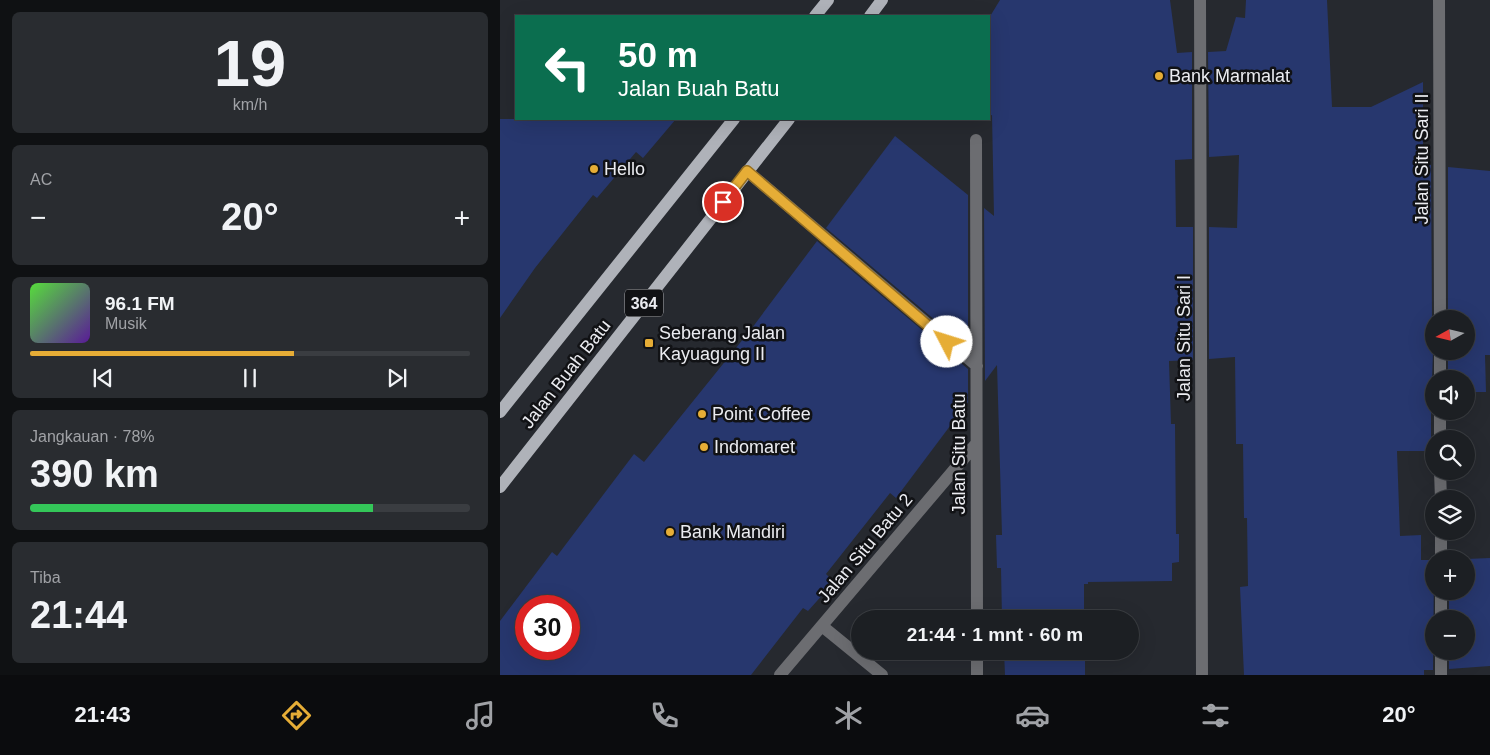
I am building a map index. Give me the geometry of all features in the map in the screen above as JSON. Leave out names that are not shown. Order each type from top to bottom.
[{"type":"main road","points":[[816,15],[828,0]]},
{"type":"main road","points":[[871,15],[882,0]]},
{"type":"main road","name":"Jalan Buah Batu","points":[[500,412],[733,120]]},
{"type":"main road","name":"Jalan Buah Batu","points":[[500,487],[788,120]]},
{"type":"street","name":"Jalan Situ Sari I","points":[[1200,0],[1202,675]]},
{"type":"street","name":"Jalan Situ Sari II","points":[[1439,0],[1440,310]]},
{"type":"street","name":"Jalan Situ Batu","points":[[976,140],[977,610]]},
{"type":"street","points":[[747,171],[976,366]]},
{"type":"street","name":"Jalan Situ Batu 2","points":[[780,675],[976,444]]},
{"type":"street","points":[[822,626],[882,675]]},
{"type":"street","points":[[977,660],[977,675]]},
{"type":"street","points":[[1441,660],[1441,675]]},
{"type":"building","points":[[1000,0],[1170,0],[1177,53],[1192,52],[1192,159],[1175,160],[1176,227],[1193,227],[1193,360],[1169,361],[1171,424],[1175,424],[1176,534],[1179,534],[1179,562],[1172,563],[1172,581],[1088,582],[1088,584],[1084,584],[1084,610],[1002,610],[1001,568],[997,568],[996,535],[1002,535],[997,365],[985,381],[984,208],[994,216],[992,115],[990,116],[990,16]]},
{"type":"building","points":[[1246,0],[1327,0],[1332,107],[1371,107],[1423,82],[1423,164],[1431,165],[1432,310],[1425,310],[1425,360],[1433,360],[1432,370],[1425,370],[1425,420],[1431,420],[1431,430],[1425,430],[1425,451],[1397,451],[1400,536],[1421,535],[1421,560],[1425,560],[1425,600],[1434,600],[1434,610],[1425,610],[1425,660],[1433,660],[1433,670],[1424,670],[1424,675],[1244,675],[1240,587],[1248,586],[1247,518],[1244,518],[1243,444],[1236,444],[1235,357],[1209,359],[1209,227],[1237,228],[1239,155],[1209,157],[1208,52],[1226,51],[1236,17],[1245,18]]},
{"type":"building","points":[[500,119],[675,120],[643,158],[636,152],[597,198],[593,195],[535,268],[500,318]]},
{"type":"building","points":[[895,136],[968,195],[968,348],[826,228]]},
{"type":"building","points":[[1448,167],[1490,171],[1490,355],[1485,355],[1486,392],[1475,392],[1475,370],[1448,370],[1448,360],[1475,360],[1475,310],[1448,310]]},
{"type":"building","points":[[817,241],[968,369],[968,402],[896,498],[890,493],[826,574],[834,582],[808,611],[803,608],[751,675],[500,675],[500,621],[515,601],[515,660],[580,660],[580,595],[520,595],[552,552],[557,556],[634,454],[644,462],[752,328]]},
{"type":"building","points":[[1490,558],[1490,666],[1449,669],[1449,660],[1475,660],[1475,610],[1449,610],[1449,600],[1475,600],[1475,559]]},
{"type":"building","points":[[1004,660],[1085,660],[1085,675],[1005,675]]},
{"type":"place","name":"Bank Marmalat","points":[[1159,76]]},
{"type":"place","name":"Hello","points":[[594,169]]},
{"type":"place","name":"Seberang Jalan Kayuagung II","points":[[649,343]]},
{"type":"place","name":"Point Coffee","points":[[702,414]]},
{"type":"place","name":"Indomaret","points":[[704,447]]},
{"type":"place","name":"Bank Mandiri","points":[[670,532]]},
{"type":"route","points":[[723,202],[747,171],[947,342]]}]
